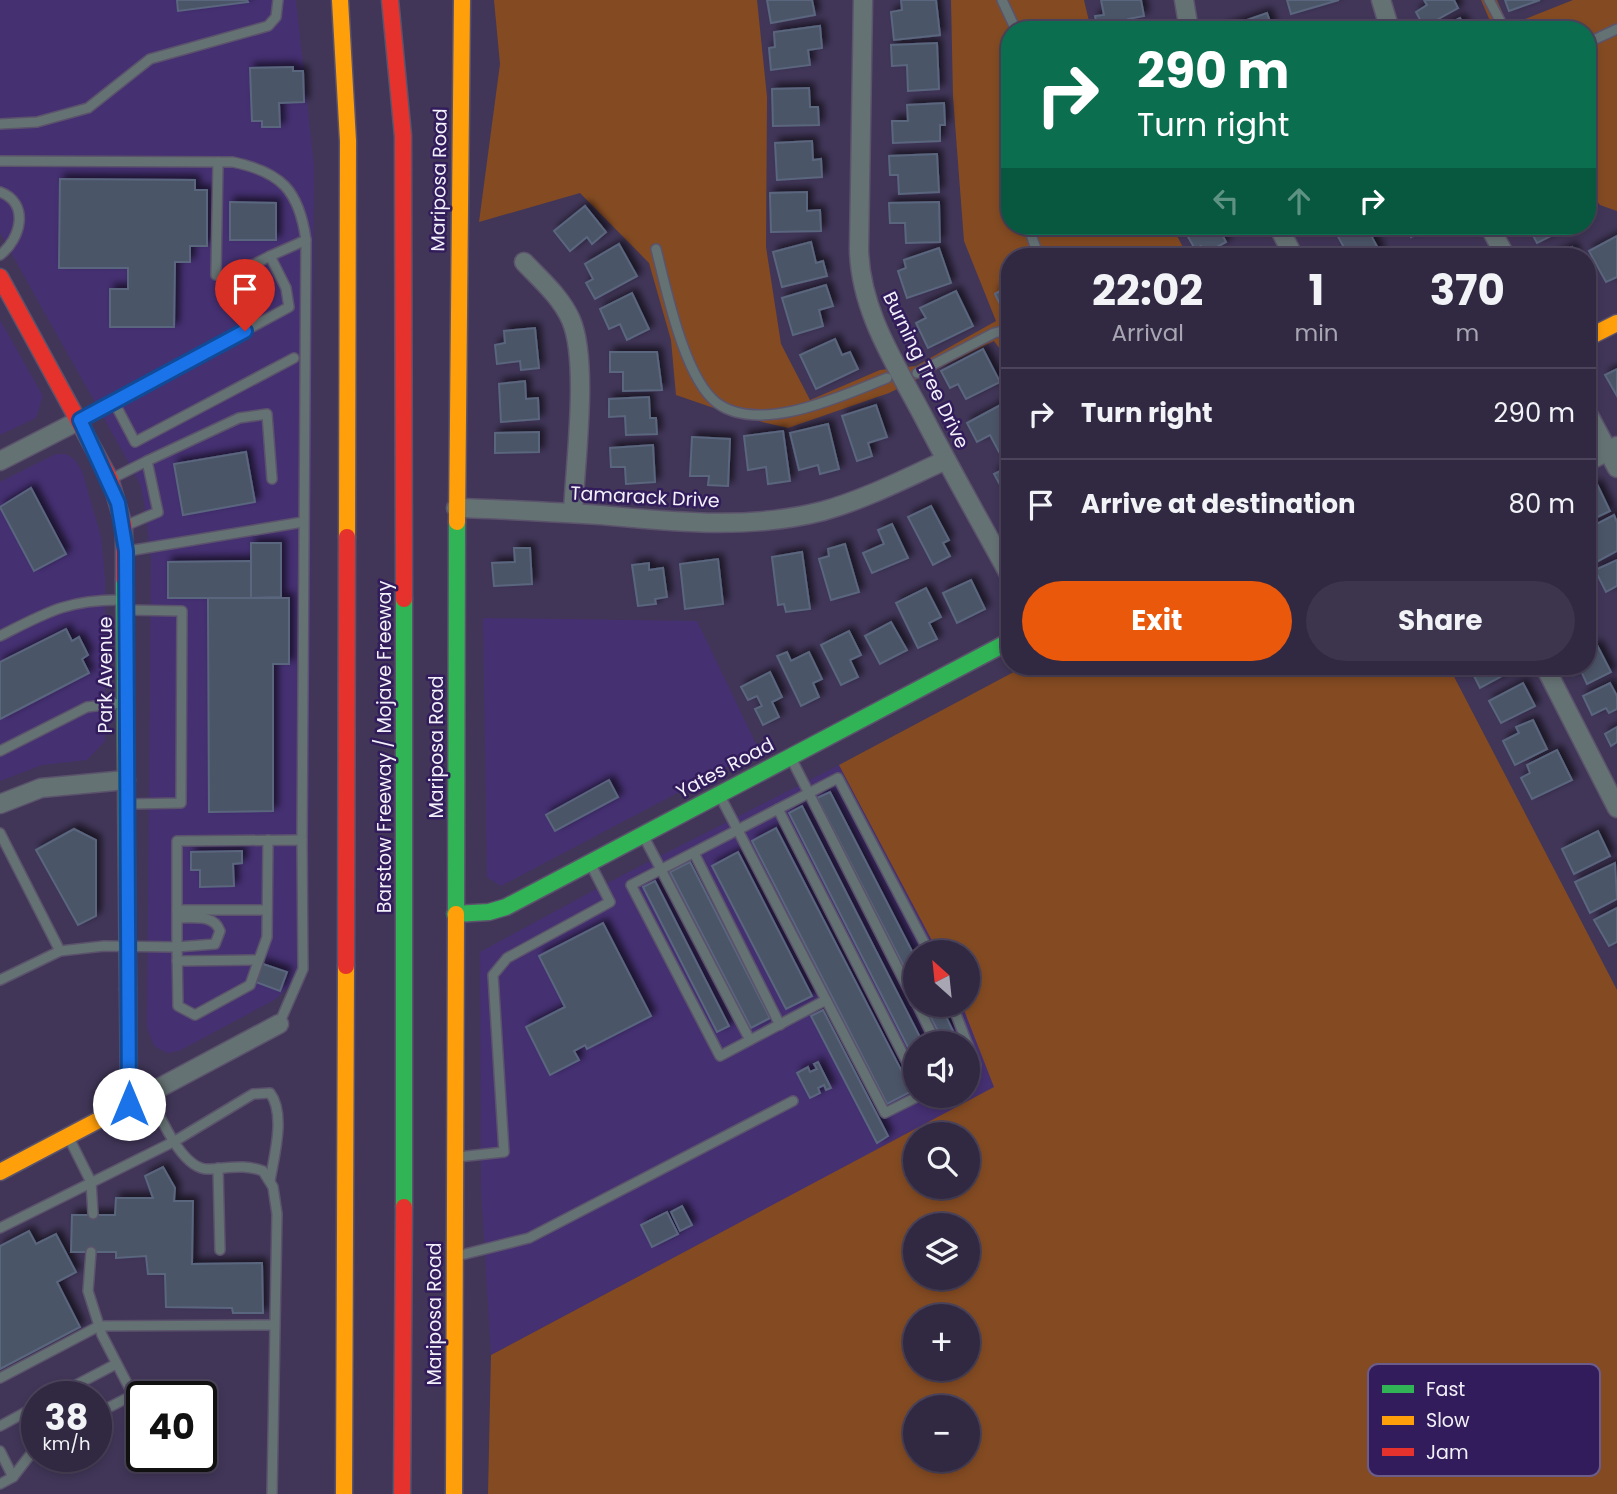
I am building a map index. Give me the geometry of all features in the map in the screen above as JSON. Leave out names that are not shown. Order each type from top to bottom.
[{"type":"main road","name":"Barstow Freeway / Mojave Freeway","points":[[340,0],[348,141],[348,933],[344,1494]]},
{"type":"main road","name":"Barstow Freeway / Mojave Freeway","points":[[390,0],[403,136],[405,929],[401,1494]]},
{"type":"main road","points":[[403,136],[407,0]]},
{"type":"main road","name":"Mariposa Road","points":[[454,1494],[456,508],[462,0]]},
{"type":"main road","name":"Park Avenue","points":[[1,281],[80,420],[110,479],[124,526],[129,1104]]},
{"type":"main road","points":[[1596,334],[1617,323]]},
{"type":"main road","name":"Yates Road","points":[[455,914],[489,912],[506,907],[1001,647]]},
{"type":"main road","points":[[0,1172],[129,1104]]},
{"type":"street","name":"Burning Tree Drive","points":[[863,0],[859,272],[865,298],[883,341],[1001,560]]},
{"type":"street","points":[[1184,0],[1188,21]]},
{"type":"street","points":[[1381,0],[1387,21]]},
{"type":"street","points":[[524,262],[558,297],[570,318],[580,352],[573,513]]},
{"type":"street","points":[[0,461],[80,420]]},
{"type":"street","points":[[1596,425],[1613,449],[1617,468]]},
{"type":"street","points":[[1596,458],[1613,449]]},
{"type":"street","name":"Tamarack Drive","points":[[456,508],[573,513],[703,524],[768,521],[823,511],[872,494],[946,460]]},
{"type":"street","points":[[1549,675],[1617,808]]},
{"type":"street","points":[[2,799],[41,788],[126,780]]},
{"type":"street","points":[[129,1104],[279,1024]]},
{"type":"lane","points":[[0,124],[37,122],[88,107],[150,59],[268,26],[276,17],[278,0]]},
{"type":"lane","points":[[1002,0],[1012,21]]},
{"type":"lane","points":[[1489,0],[1500,21]]},
{"type":"lane","points":[[1596,39],[1617,29]]},
{"type":"lane","points":[[0,160],[218,162],[263,168],[288,188],[302,212],[306,240],[303,969],[279,1024]]},
{"type":"lane","points":[[218,162],[216,275],[226,279],[306,240]]},
{"type":"lane","points":[[0,192],[14,201],[20,219],[15,237],[0,255]]},
{"type":"lane","points":[[656,249],[680,340],[710,396],[725,408],[758,415],[772,414],[824,403],[887,378]]},
{"type":"lane","points":[[80,420],[289,307],[286,288],[270,256]]},
{"type":"lane","points":[[917,373],[1001,331]]},
{"type":"lane","points":[[114,402],[135,442],[294,358]]},
{"type":"lane","points":[[110,479],[239,418],[267,414],[272,479]]},
{"type":"lane","points":[[124,526],[158,512],[147,461]]},
{"type":"lane","points":[[126,551],[303,522]]},
{"type":"lane","points":[[0,636],[56,607],[91,599],[182,611],[181,803],[126,804]]},
{"type":"lane","points":[[0,751],[87,707],[127,702]]},
{"type":"lane","points":[[790,757],[903,977]]},
{"type":"lane","points":[[827,1000],[720,1056],[631,885],[838,778],[923,940]]},
{"type":"lane","points":[[719,794],[885,1114],[903,1104]]},
{"type":"lane","points":[[778,809],[903,1054]]},
{"type":"lane","points":[[0,833],[60,951]]},
{"type":"lane","points":[[643,835],[750,1040]]},
{"type":"lane","points":[[268,840],[267,937],[250,985],[195,1015],[178,1006],[177,841],[268,840],[302,840]]},
{"type":"lane","points":[[694,853],[780,1025]]},
{"type":"lane","points":[[456,1157],[504,1152],[493,975],[508,958],[610,902],[590,863]]},
{"type":"lane","points":[[177,914],[204,910],[267,910]]},
{"type":"lane","points":[[0,980],[60,951],[127,947],[208,947],[215,944],[220,931],[217,923],[210,919],[177,914]]},
{"type":"lane","points":[[177,961],[258,960]]},
{"type":"lane","points":[[148,1093],[190,1164],[207,1170],[234,1165],[252,1167],[263,1171],[270,1181]]},
{"type":"lane","points":[[0,1228],[174,1141],[253,1094],[270,1093],[277,1102],[270,1181],[277,1214],[272,1494]]},
{"type":"lane","points":[[456,1256],[529,1238],[793,1101]]},
{"type":"lane","points":[[68,1136],[91,1182],[93,1214]]},
{"type":"lane","points":[[218,1168],[220,1250]]},
{"type":"lane","points":[[91,1252],[88,1292],[99,1326],[133,1395],[112,1406]]},
{"type":"lane","points":[[0,1378],[99,1326],[273,1325]]},
{"type":"lane","points":[[84,1381],[116,1364]]},
{"type":"lane","points":[[0,1426],[21,1415]]},
{"type":"lane","points":[[0,1451],[13,1477]]},
{"type":"lane","points":[[0,1484],[13,1477],[21,1467]]},
{"type":"shaded area","points":[[0,0],[296,0],[314,166],[308,969],[276,999],[179,1051],[167,1053],[154,1046],[147,1027],[151,557],[144,503],[140,484],[0,233]]},
{"type":"shaded area","points":[[494,0],[757,0],[767,97],[766,247],[781,344],[810,400],[880,370],[916,366],[996,321],[964,241],[953,97],[951,0],[1084,0],[1089,21],[1001,21],[1001,235],[1177,235],[1183,248],[1001,248],[1001,351],[994,341],[889,393],[788,428],[737,416],[676,395],[671,340],[649,263],[580,193],[479,222],[500,64]]},
{"type":"shaded area","points":[[1481,0],[1497,0],[1506,21],[1490,21]]},
{"type":"shaded area","points":[[1573,0],[1617,0],[1617,211],[1600,205],[1596,200],[1596,21],[1520,21]]},
{"type":"shaded area","points":[[0,320],[43,396],[36,418],[0,435]]},
{"type":"shaded area","points":[[56,454],[66,454],[75,460],[82,471],[101,537],[105,578],[105,741],[87,760],[42,765],[0,781],[0,482]]},
{"type":"shaded area","points":[[483,618],[697,621],[759,750],[501,886],[487,877]]},
{"type":"shaded area","points":[[1008,675],[1453,675],[1617,990],[1617,1494],[488,1494],[491,1355],[903,1135],[903,1199],[980,1199],[980,1122],[928,1122],[955,1108],[980,1108],[980,1094],[994,1087],[980,1051],[980,1031],[972,1031],[967,1017],[980,1017],[980,940],[932,940],[839,765]]},
{"type":"shaded area","points":[[839,765],[932,940],[903,940],[903,1017],[967,1017],[972,1031],[903,1031],[903,1108],[956,1108],[929,1122],[903,1122],[903,1136],[491,1355],[481,1189],[480,952],[615,879]]},
{"type":"shaded area","points":[[980,1050],[995,1087],[980,1095]]},
{"type":"building","points":[[177,0],[247,0],[248,2],[178,11]]},
{"type":"building","points":[[767,0],[812,0],[815,15],[771,23]]},
{"type":"building","points":[[901,0],[936,0],[940,35],[894,40],[891,12],[902,10]]},
{"type":"building","points":[[1101,0],[1141,0],[1144,16],[1128,21],[1096,21],[1095,16],[1104,15]]},
{"type":"building","points":[[1287,0],[1339,0],[1291,14]]},
{"type":"building","points":[[1424,0],[1454,0],[1458,8],[1435,21],[1421,21],[1416,12],[1427,5]]},
{"type":"building","points":[[1505,0],[1540,0],[1509,11]]},
{"type":"building","points":[[1267,13],[1270,21],[1244,21]]},
{"type":"building","points":[[820,26],[822,48],[808,50],[810,65],[771,70],[769,48],[775,47],[774,32]]},
{"type":"building","points":[[937,43],[939,89],[908,91],[907,65],[892,66],[891,45]]},
{"type":"building","points":[[293,67],[293,71],[303,71],[304,102],[279,103],[280,127],[262,127],[262,121],[252,121],[250,68]]},
{"type":"building","points":[[809,88],[810,107],[818,107],[819,125],[773,126],[772,89]]},
{"type":"building","points":[[944,103],[945,125],[940,125],[940,141],[893,143],[892,121],[908,121],[907,105]]},
{"type":"building","points":[[812,141],[813,160],[821,159],[822,177],[777,180],[775,143]]},
{"type":"building","points":[[937,154],[939,192],[899,194],[898,175],[890,175],[889,156]]},
{"type":"building","points":[[60,179],[195,180],[195,190],[207,190],[207,246],[190,246],[190,262],[175,262],[174,327],[110,327],[110,289],[128,289],[128,268],[59,268]]},
{"type":"building","points":[[807,192],[807,211],[820,210],[821,231],[771,232],[770,193]]},
{"type":"building","points":[[230,202],[276,203],[276,240],[230,240]]},
{"type":"building","points":[[939,202],[940,242],[906,243],[905,223],[890,223],[889,203]]},
{"type":"building","points":[[585,206],[606,232],[592,244],[587,237],[570,251],[554,231]]},
{"type":"building","points":[[1187,235],[1222,235],[1226,242],[1215,248],[1194,248]]},
{"type":"building","points":[[1337,235],[1371,235],[1378,248],[1344,248]]},
{"type":"building","points":[[1533,235],[1553,235],[1537,243]]},
{"type":"building","points":[[1617,236],[1617,277],[1606,282],[1596,264],[1595,248]]},
{"type":"building","points":[[811,242],[816,263],[823,261],[827,276],[782,287],[773,252]]},
{"type":"building","points":[[619,244],[637,276],[595,299],[586,283],[593,279],[585,264]]},
{"type":"building","points":[[939,248],[951,283],[907,298],[898,271],[906,268],[904,260]]},
{"type":"building","points":[[826,285],[833,306],[819,310],[823,326],[793,335],[782,298]]},
{"type":"building","points":[[956,291],[973,326],[928,348],[916,323],[926,318],[920,308]]},
{"type":"building","points":[[1001,291],[1000,304],[995,294]]},
{"type":"building","points":[[632,293],[649,329],[627,340],[620,324],[609,329],[600,309]]},
{"type":"building","points":[[535,328],[539,368],[521,370],[520,361],[497,364],[495,345],[505,343],[504,331]]},
{"type":"building","points":[[835,339],[842,355],[850,352],[858,369],[816,389],[800,355]]},
{"type":"building","points":[[983,349],[1000,382],[966,399],[958,384],[950,388],[941,371]]},
{"type":"building","points":[[610,352],[657,352],[662,390],[623,391],[623,372],[610,372]]},
{"type":"building","points":[[1617,369],[1617,396],[1605,375]]},
{"type":"building","points":[[525,381],[526,399],[538,398],[539,419],[501,422],[499,384]]},
{"type":"building","points":[[649,397],[650,418],[656,418],[657,434],[626,435],[625,416],[609,417],[609,399]]},
{"type":"building","points":[[876,405],[887,437],[868,443],[872,456],[857,461],[842,416]]},
{"type":"building","points":[[1001,405],[1001,451],[999,452],[990,435],[977,442],[967,423]]},
{"type":"building","points":[[828,424],[839,469],[820,474],[818,465],[799,470],[790,433]]},
{"type":"building","points":[[783,431],[790,481],[768,484],[766,467],[748,470],[744,436]]},
{"type":"building","points":[[539,432],[539,452],[495,453],[495,433]]},
{"type":"building","points":[[692,437],[730,439],[728,486],[708,485],[709,476],[690,476]]},
{"type":"building","points":[[653,445],[655,482],[626,484],[625,467],[611,467],[610,448]]},
{"type":"building","points":[[246,452],[255,502],[183,515],[174,464]]},
{"type":"building","points":[[1001,470],[1001,487],[994,474]]},
{"type":"building","points":[[1596,484],[1610,511],[1596,518]]},
{"type":"building","points":[[31,488],[66,554],[34,571],[0,507]]},
{"type":"building","points":[[931,506],[949,540],[943,543],[950,556],[933,565],[908,517]]},
{"type":"building","points":[[1614,515],[1617,522],[1617,551],[1596,562],[1596,524]]},
{"type":"building","points":[[892,524],[908,558],[872,573],[863,553],[884,544],[878,530]]},
{"type":"building","points":[[251,543],[281,543],[281,597],[251,598]]},
{"type":"building","points":[[845,544],[859,592],[831,600],[819,559],[829,556],[828,549]]},
{"type":"building","points":[[514,548],[530,548],[532,584],[494,586],[492,563],[515,562]]},
{"type":"building","points":[[802,552],[810,609],[786,612],[784,604],[778,605],[772,557]]},
{"type":"building","points":[[718,559],[723,604],[685,609],[680,564]]},
{"type":"building","points":[[1617,560],[1617,586],[1606,592],[1596,570]]},
{"type":"building","points":[[251,561],[251,598],[168,598],[168,562]]},
{"type":"building","points":[[649,563],[649,570],[663,568],[667,597],[655,599],[656,604],[638,606],[632,565]]},
{"type":"building","points":[[971,580],[985,609],[957,623],[943,593]]},
{"type":"building","points":[[926,588],[941,617],[929,623],[937,639],[918,648],[896,603]]},
{"type":"building","points":[[208,598],[289,598],[289,664],[273,664],[273,811],[209,812]]},
{"type":"building","points":[[891,622],[907,650],[880,664],[865,636]]},
{"type":"building","points":[[66,629],[72,641],[79,637],[88,655],[82,659],[89,673],[0,719],[0,662]]},
{"type":"building","points":[[849,631],[861,655],[850,660],[858,677],[841,685],[821,645]]},
{"type":"building","points":[[1596,646],[1611,672],[1587,684],[1583,675],[1596,675]]},
{"type":"building","points":[[787,652],[791,661],[809,652],[822,679],[813,683],[819,697],[801,706],[777,656]]},
{"type":"building","points":[[770,672],[782,697],[772,702],[779,717],[763,725],[755,709],[762,706],[757,696],[748,700],[741,687]]},
{"type":"building","points":[[1474,675],[1504,675],[1480,688]]},
{"type":"building","points":[[1523,683],[1535,706],[1501,723],[1489,701]]},
{"type":"building","points":[[1610,683],[1617,696],[1617,709],[1609,713],[1606,708],[1592,715],[1583,696]]},
{"type":"building","points":[[1533,720],[1547,749],[1515,765],[1503,741],[1519,733],[1516,727]]},
{"type":"building","points":[[1617,727],[1617,742],[1611,746],[1605,734]]},
{"type":"building","points":[[1557,750],[1572,780],[1532,799],[1521,778],[1530,773],[1527,765]]},
{"type":"building","points":[[609,780],[618,797],[555,831],[546,815]]},
{"type":"building","points":[[830,792],[906,940],[903,940],[903,965],[817,798]]},
{"type":"building","points":[[802,806],[903,1004],[903,1017],[910,1017],[917,1031],[903,1031],[903,1037],[789,813]]},
{"type":"building","points":[[776,828],[903,1074],[903,1096],[887,1104],[752,841]]},
{"type":"building","points":[[74,829],[96,840],[96,916],[78,925],[36,850]]},
{"type":"building","points":[[1598,831],[1610,856],[1574,874],[1562,849]]},
{"type":"building","points":[[242,851],[242,863],[233,864],[234,886],[200,887],[200,870],[191,870],[191,852]]},
{"type":"building","points":[[738,852],[812,996],[786,1009],[712,866]]},
{"type":"building","points":[[690,862],[770,1018],[751,1028],[670,872]]},
{"type":"building","points":[[1615,863],[1617,899],[1590,913],[1575,882]]},
{"type":"building","points":[[655,881],[729,1026],[717,1032],[643,887]]},
{"type":"building","points":[[1617,908],[1617,942],[1609,946],[1594,920]]},
{"type":"building","points":[[603,923],[651,1016],[587,1049],[585,1045],[574,1051],[579,1060],[550,1075],[526,1027],[565,1007],[539,956]]},
{"type":"building","points":[[260,963],[287,972],[280,991],[253,981]]},
{"type":"building","points":[[823,1010],[888,1136],[877,1143],[811,1016]]},
{"type":"building","points":[[931,1017],[946,1017],[953,1031],[938,1031]]},
{"type":"building","points":[[818,1062],[831,1088],[826,1090],[824,1085],[818,1088],[820,1093],[810,1098],[797,1073],[808,1067],[810,1072],[817,1069],[814,1064]]},
{"type":"building","points":[[163,1167],[175,1188],[174,1201],[193,1201],[192,1264],[262,1263],[263,1313],[233,1313],[232,1308],[166,1307],[165,1274],[148,1274],[146,1256],[116,1258],[116,1252],[71,1252],[72,1215],[115,1215],[116,1198],[153,1198],[145,1176]]},
{"type":"building","points":[[682,1206],[692,1225],[680,1231],[671,1212]]},
{"type":"building","points":[[667,1212],[678,1234],[652,1247],[641,1225]]},
{"type":"building","points":[[29,1231],[36,1244],[56,1234],[76,1272],[57,1282],[80,1327],[0,1369],[0,1246]]},
{"type":"traffic: fast","points":[[456,914],[457,522]]},
{"type":"traffic: fast","points":[[124,579],[128,989]]},
{"type":"traffic: fast","points":[[404,599],[404,1207]]},
{"type":"traffic: fast","points":[[455,914],[489,912],[506,907],[1001,646]]},
{"type":"traffic: slow","points":[[340,0],[348,141],[347,537]]},
{"type":"traffic: slow","points":[[457,522],[462,0]]},
{"type":"traffic: slow","points":[[1596,334],[1617,323]]},
{"type":"traffic: slow","points":[[454,1494],[456,914]]},
{"type":"traffic: slow","points":[[344,1494],[346,966]]},
{"type":"traffic: slow","points":[[0,1172],[129,1104],[128,989]]},
{"type":"traffic: jam","points":[[390,0],[403,136],[404,599]]},
{"type":"traffic: jam","points":[[0,277],[110,479],[124,526],[124,579]]},
{"type":"traffic: jam","points":[[346,966],[347,537]]},
{"type":"traffic: jam","points":[[402,1494],[404,1207]]},
{"type":"route","points":[[129,1104],[126,551],[124,526],[110,479],[80,420],[245,331]]}]
